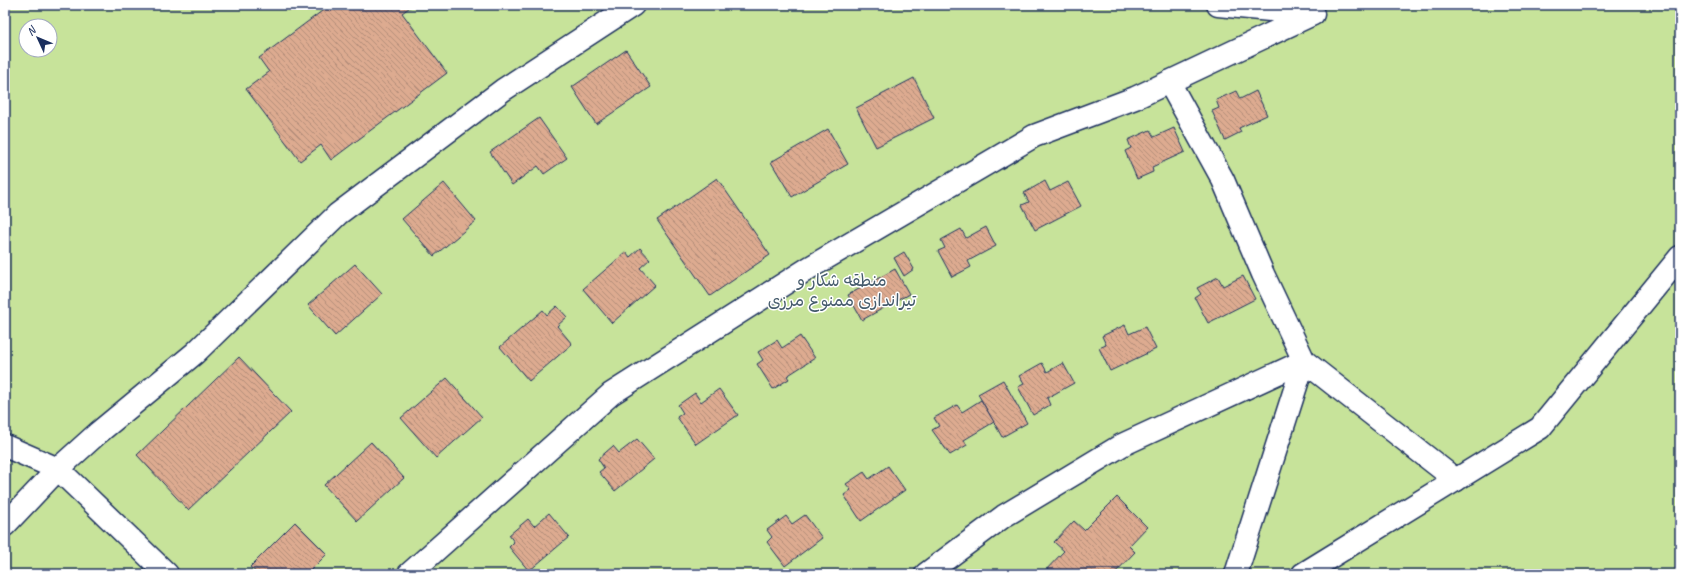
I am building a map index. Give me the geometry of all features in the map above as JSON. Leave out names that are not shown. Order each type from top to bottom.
[{"type":"street","points":[[5,525],[58,469],[98,433],[195,353],[338,214],[502,90],[633,5]]},
{"type":"street","points":[[409,574],[611,394],[809,268],[1034,136],[1135,98],[1313,14],[1218,5]]},
{"type":"street","points":[[1169,82],[1223,180],[1263,274],[1304,361],[1456,480]]},
{"type":"street","points":[[1303,574],[1540,428],[1680,257]]},
{"type":"street","points":[[926,574],[1004,516],[1122,445],[1304,361]]},
{"type":"street","points":[[1236,574],[1304,361]]},
{"type":"street","points":[[5,446],[58,469],[167,574]]},
{"type":"green space","name":"منطقه شکار و تیراندازی ممنوع مرزی","points":[[5,5],[1680,5],[1680,574],[5,574]]},
{"type":"building","points":[[330,5],[413,5],[402,13],[447,73],[331,160],[321,145],[300,161],[246,89],[269,72],[259,58]]},
{"type":"building","points":[[626,50],[651,87],[596,124],[572,87]]},
{"type":"building","points":[[914,78],[934,118],[876,147],[856,108]]},
{"type":"building","points":[[1236,91],[1240,99],[1256,91],[1267,115],[1239,128],[1241,132],[1225,140],[1212,111],[1219,108],[1216,100]]},
{"type":"building","points":[[539,118],[567,158],[544,174],[538,166],[512,185],[490,152]]},
{"type":"building","points":[[1174,128],[1185,152],[1152,167],[1153,172],[1137,179],[1125,151],[1131,148],[1128,140],[1150,130],[1154,137]]},
{"type":"building","points":[[828,129],[848,164],[792,197],[771,162]]},
{"type":"building","points":[[717,178],[770,255],[710,296],[657,220]]},
{"type":"building","points":[[1045,181],[1050,191],[1068,182],[1081,206],[1035,230],[1022,205],[1029,202],[1024,193]]},
{"type":"building","points":[[444,183],[476,221],[434,256],[402,219]]},
{"type":"building","points":[[986,227],[996,246],[968,261],[971,267],[952,277],[938,251],[945,248],[941,240],[961,229],[966,238]]},
{"type":"building","points":[[640,248],[650,259],[640,268],[655,285],[612,323],[583,289],[626,252],[630,257]]},
{"type":"building","points":[[904,252],[914,269],[904,276],[894,258]]},
{"type":"building","points":[[355,264],[382,294],[335,336],[308,305]]},
{"type":"building","points":[[895,269],[909,294],[862,320],[848,295]]},
{"type":"building","points":[[1243,276],[1255,299],[1208,323],[1195,298],[1201,294],[1197,288],[1218,277],[1223,286]]},
{"type":"building","points":[[557,306],[567,317],[557,326],[572,344],[529,381],[500,347],[543,310],[547,315]]},
{"type":"building","points":[[1125,325],[1129,334],[1145,327],[1156,349],[1110,371],[1099,348],[1106,345],[1102,336]]},
{"type":"building","points":[[800,336],[815,358],[787,376],[789,379],[773,389],[757,364],[763,360],[758,352],[777,340],[782,348]]},
{"type":"building","points":[[239,357],[291,412],[188,510],[137,455]]},
{"type":"building","points":[[1042,363],[1047,372],[1063,363],[1074,383],[1047,398],[1050,405],[1033,415],[1018,387],[1024,384],[1019,376]]},
{"type":"building","points":[[447,378],[482,417],[436,458],[401,418]]},
{"type":"building","points":[[1003,380],[1027,423],[1002,437],[978,394]]},
{"type":"building","points":[[719,389],[738,415],[696,444],[677,417],[683,413],[678,405],[695,393],[701,402]]},
{"type":"building","points":[[981,400],[994,422],[964,440],[967,445],[950,455],[932,430],[939,426],[934,418],[957,405],[962,412]]},
{"type":"building","points":[[637,439],[654,459],[615,491],[599,472],[604,468],[598,459],[613,446],[619,453]]},
{"type":"building","points":[[371,442],[404,478],[357,521],[324,485]]},
{"type":"building","points":[[888,466],[905,490],[861,521],[844,495],[851,490],[846,484],[864,472],[869,479]]},
{"type":"building","points":[[1117,497],[1147,527],[1129,546],[1135,552],[1114,574],[1042,574],[1064,551],[1054,542],[1074,521],[1084,530]]},
{"type":"building","points":[[549,513],[569,537],[529,571],[509,547],[514,542],[509,535],[528,519],[534,526]]},
{"type":"building","points":[[805,515],[822,538],[785,566],[767,542],[772,537],[767,530],[786,516],[792,524]]},
{"type":"building","points":[[295,522],[327,554],[307,574],[258,574],[250,567]]}]
